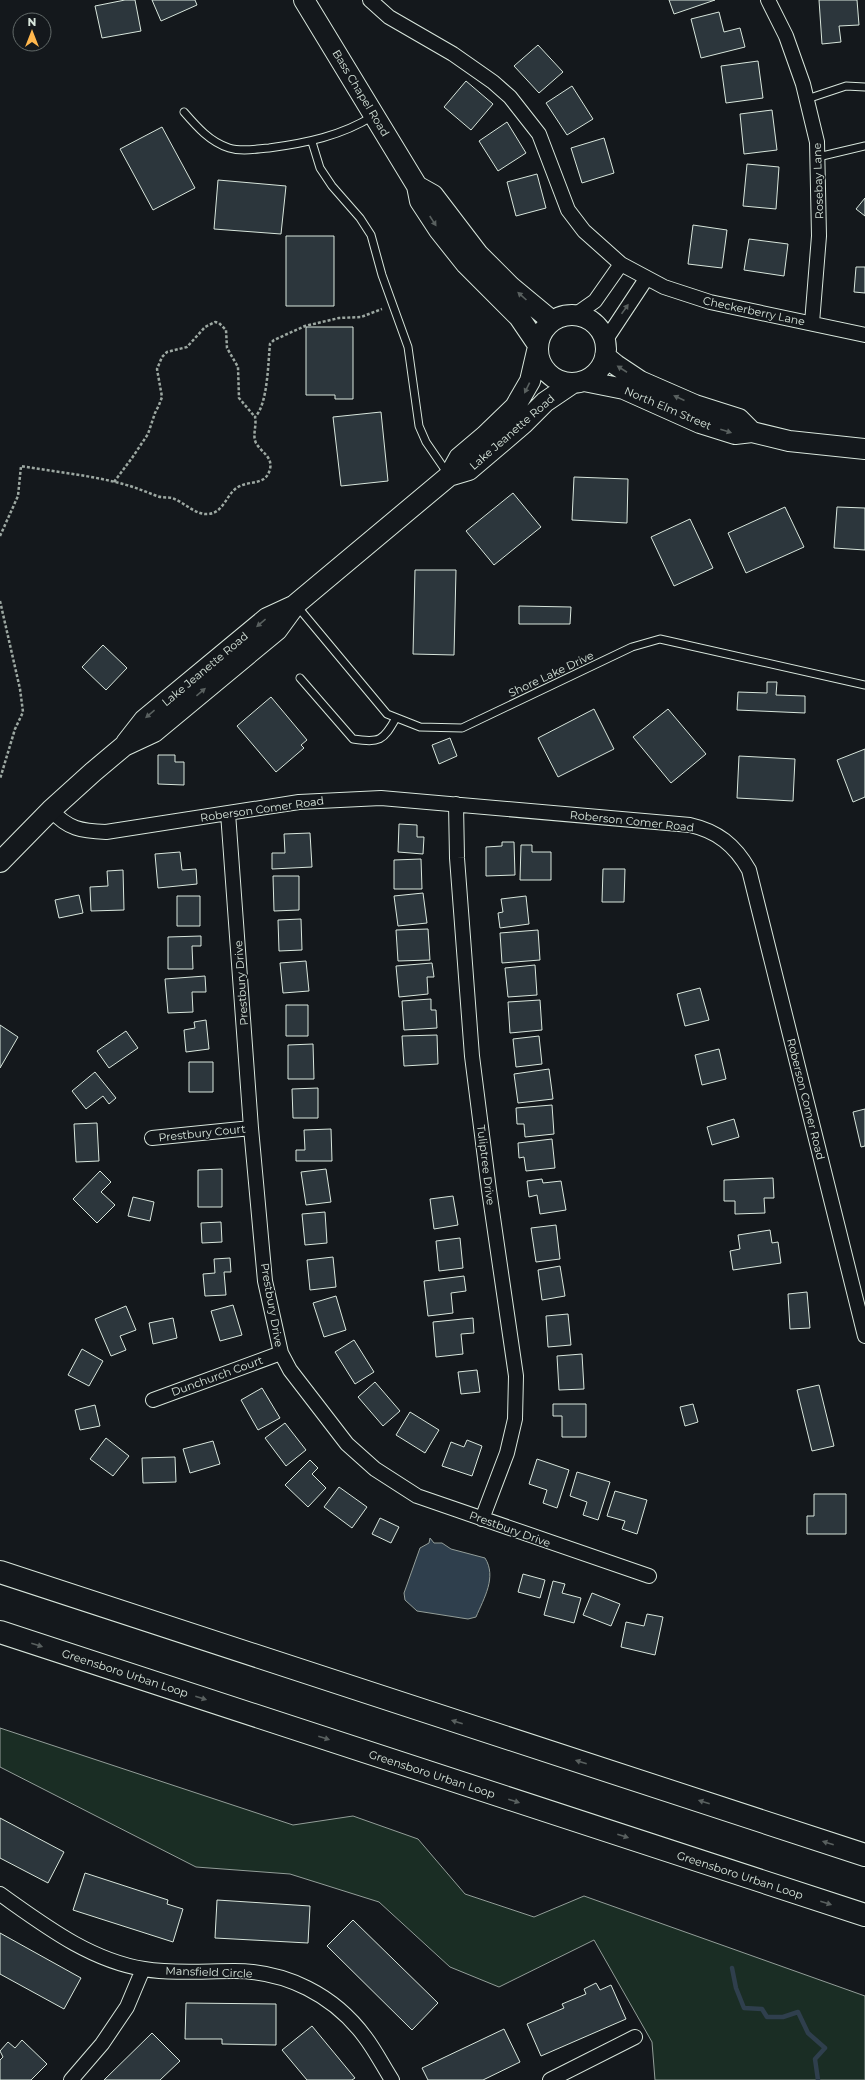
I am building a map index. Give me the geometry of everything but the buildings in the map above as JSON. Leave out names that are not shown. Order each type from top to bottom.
[{"type":"highway","points":[[0,1572],[865,1855]]},
{"type":"highway","name":"Greensboro Urban Loop","points":[[0,1632],[865,1915]]},
{"type":"main road","name":"Bass Chapel Road","points":[[304,0],[417,186],[420,201],[439,230],[466,264],[519,317],[538,348]]},
{"type":"main road","name":"Bass Chapel Road","points":[[417,186],[432,194],[478,254],[516,291],[552,321]]},
{"type":"main road","points":[[574,315],[585,318],[594,323],[600,331],[605,348],[598,371],[578,382],[562,382],[553,378],[542,366],[538,348],[545,328],[552,321],[563,316],[574,315]]},
{"type":"main road","name":"Lake Jeanette Road","points":[[0,862],[51,810],[124,746],[154,732],[277,630],[296,604],[449,476],[459,458],[502,421],[525,393],[535,366],[538,348]]},
{"type":"main road","name":"North Elm Street","points":[[605,348],[616,366],[640,380],[695,405],[739,419],[752,432]]},
{"type":"main road","name":"Lake Jeanette Road","points":[[449,476],[469,470],[523,424],[545,402],[578,382]]},
{"type":"main road","name":"North Elm Street","points":[[578,382],[624,389],[694,420],[735,434],[752,432],[789,441],[865,449]]},
{"type":"street","name":"Checkerberry Lane","points":[[370,0],[389,17],[453,54],[493,82],[510,97],[539,134],[568,210],[584,231],[621,264],[646,279],[664,287],[710,302],[865,335]]},
{"type":"street","name":"Rosebay Lane","points":[[768,0],[786,36],[807,99],[817,142],[819,236],[812,323]]},
{"type":"street","points":[[574,315],[595,301],[621,264]]},
{"type":"street","points":[[605,348],[646,279]]},
{"type":"street","name":"Roberson Comer Road","points":[[51,810],[62,822],[77,829],[100,832],[299,802],[328,799],[381,798],[690,825],[702,828],[720,836],[743,858],[749,870],[865,1336]]},
{"type":"street","name":"Tuliptree Drive","points":[[456,804],[457,858],[472,1056],[489,1190],[516,1376],[515,1419],[507,1453],[482,1519]]},
{"type":"street","name":"Prestbury Drive","points":[[228,813],[251,1128],[266,1280],[281,1353],[290,1370],[347,1444],[375,1469],[417,1496],[649,1576]]},
{"type":"street","name":"Prestbury Court","points":[[152,1138],[251,1128]]},
{"type":"street","name":"Dunchurch Court","points":[[153,1400],[281,1353]]},
{"type":"street","name":"Mansfield Circle","points":[[0,1894],[51,1930],[78,1945],[110,1959],[143,1969],[183,1972],[236,1971],[264,1974],[290,1980],[312,1990],[330,2001],[364,2036],[392,2080]]},
{"type":"street","points":[[71,2080],[102,2044],[127,2007],[143,1969]]},
{"type":"street","points":[[550,2080],[635,2037]]},
{"type":"lane","points":[[807,99],[846,86],[865,87]]},
{"type":"lane","points":[[184,112],[213,141],[230,148],[248,150],[312,142],[361,123],[374,114]]},
{"type":"lane","points":[[312,142],[320,168],[332,186],[360,218],[371,235],[392,305],[408,347],[419,426],[426,442],[449,476]]},
{"type":"lane","points":[[818,157],[865,146]]},
{"type":"lane","name":"Shore Lake Drive","points":[[296,604],[386,714],[420,727],[462,728],[632,647],[660,639],[865,685]]},
{"type":"lane","points":[[300,678],[353,739],[372,742],[386,736],[396,718]]},
{"type":"path","points":[[255,417],[260,412],[263,402],[270,344],[274,340],[305,326],[339,318],[361,317],[392,305]]},
{"type":"path","points":[[0,536],[18,496],[21,466],[114,482],[158,497],[179,500],[198,512],[207,514],[222,507],[238,487],[263,480],[268,475],[271,467],[268,458],[254,440],[257,424],[255,417],[239,398],[238,367],[227,348],[226,330],[220,322],[210,324],[187,347],[167,352],[162,357],[157,369],[162,397],[148,434],[114,482]]},
{"type":"path","points":[[0,601],[20,690],[23,712],[15,729],[0,780]]},
{"type":"green space","points":[[0,1728],[293,1825],[353,1816],[418,1839],[465,1894],[534,1917],[584,1896],[865,1996],[865,2080],[655,2080],[652,2042],[594,1940],[499,1987],[450,1967],[379,1902],[290,1874],[196,1867],[0,1767]]},
{"type":"water","points":[[430,1538],[434,1543],[442,1543],[451,1549],[485,1558],[490,1573],[490,1580],[486,1595],[476,1617],[468,1619],[417,1611],[405,1600],[404,1593],[420,1548],[429,1543]]},
{"type":"waterway","points":[[732,1968],[736,1988],[744,2008],[762,2009],[767,2017],[783,2017],[798,2012],[808,2033],[825,2048],[815,2059],[818,2080]]}]
